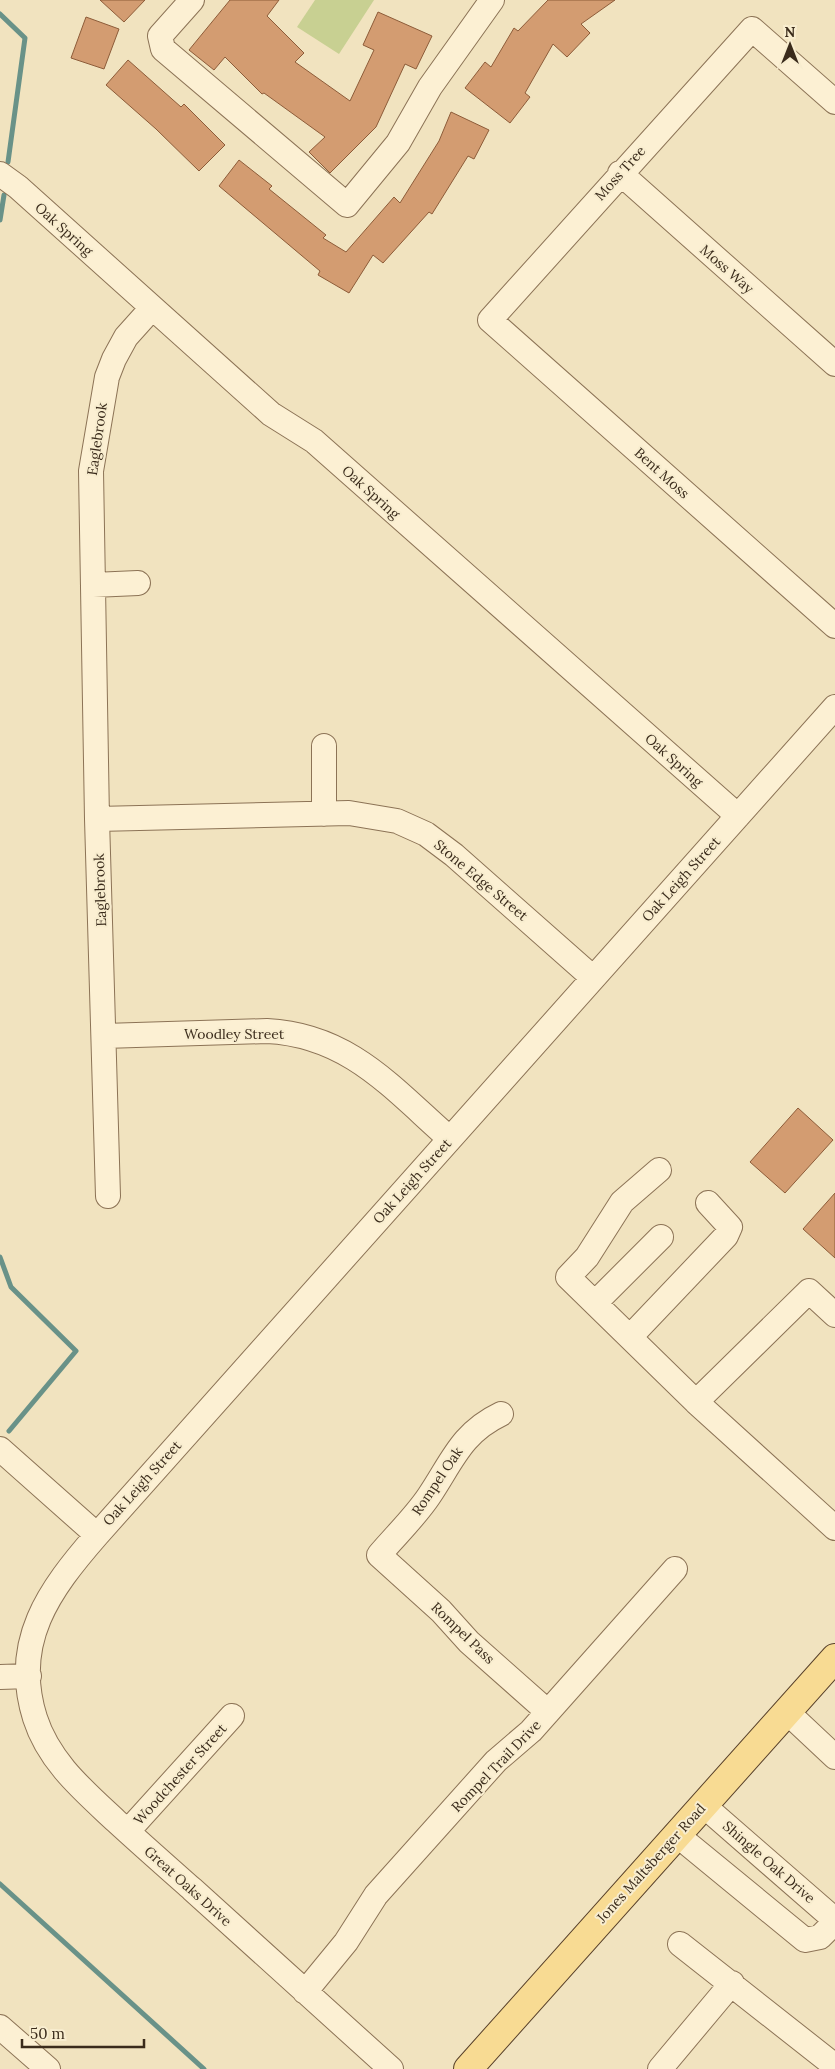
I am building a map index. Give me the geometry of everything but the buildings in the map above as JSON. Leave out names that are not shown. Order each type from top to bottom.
[{"type":"main road","name":"Jones Maltsberger Road","points":[[468,2069],[835,1658]]},
{"type":"street","points":[[192,0],[160,36],[163,49],[347,206],[398,143],[430,86],[492,0]]},
{"type":"street","name":"Moss Tree","points":[[490,320],[752,29],[835,102]]},
{"type":"street","name":"Oak Spring","points":[[0,174],[18,187],[271,414],[314,441],[738,816]]},
{"type":"street","name":"Moss Way","points":[[620,174],[835,364]]},
{"type":"street","name":"Eaglebrook","points":[[108,1196],[91,471],[107,377],[126,337],[152,308]]},
{"type":"street","name":"Bent Moss","points":[[490,320],[835,626]]},
{"type":"street","points":[[93,584],[138,583]]},
{"type":"street","name":"Oak Leigh Street","points":[[29,1676],[30,1648],[37,1618],[51,1592],[96,1535],[592,977],[835,707]]},
{"type":"street","points":[[324,746],[324,814]]},
{"type":"street","name":"Stone Edge Street","points":[[98,819],[349,813],[381,817],[426,834],[454,855],[592,977]]},
{"type":"street","name":"Woodley Street","points":[[104,1036],[284,1032],[317,1039],[347,1053],[373,1071],[450,1138]]},
{"type":"street","points":[[659,1170],[622,1202],[587,1257],[568,1278],[696,1402],[835,1528]]},
{"type":"street","points":[[630,1338],[726,1236],[730,1227],[708,1202]]},
{"type":"street","points":[[595,1303],[661,1237]]},
{"type":"street","points":[[696,1402],[809,1291],[835,1316]]},
{"type":"street","name":"Rompel Oak","points":[[379,1555],[429,1497],[450,1460],[466,1438],[489,1420],[501,1414]]},
{"type":"street","points":[[0,1449],[96,1535]]},
{"type":"street","name":"Rompel Pass","points":[[379,1555],[441,1611],[469,1642],[548,1712]]},
{"type":"street","name":"Rompel Trail Drive","points":[[305,1992],[346,1942],[376,1895],[496,1761],[531,1731],[675,1568]]},
{"type":"street","points":[[0,1677],[29,1676]]},
{"type":"street","name":"Great Oaks Drive","points":[[29,1676],[35,1717],[42,1736],[57,1762],[77,1784],[391,2069]]},
{"type":"street","points":[[786,1712],[835,1757]]},
{"type":"street","name":"Woodchester Street","points":[[128,1831],[232,1716]]},
{"type":"street","name":"Shingle Oak Drive","points":[[703,1805],[835,1921]]},
{"type":"street","points":[[677,1835],[805,1940],[820,1937],[835,1921]]},
{"type":"street","points":[[680,1944],[835,2066]]},
{"type":"street","points":[[660,2069],[732,1984]]},
{"type":"street","points":[[0,2027],[48,2069]]},
{"type":"green space","points":[[315,0],[374,0],[339,54],[297,27]]},
{"type":"waterway","points":[[0,14],[25,38],[8,162]]},
{"type":"waterway","points":[[0,220],[4,195]]},
{"type":"waterway","points":[[0,1257],[11,1287],[76,1351],[9,1431]]},
{"type":"waterway","points":[[0,1884],[204,2069]]}]
